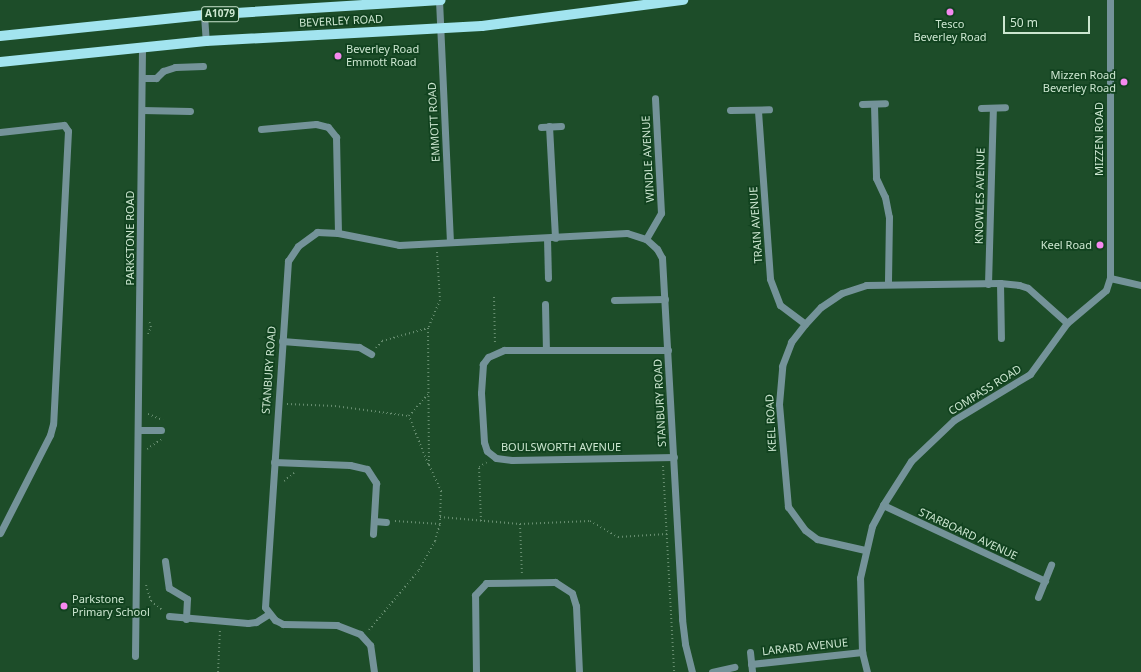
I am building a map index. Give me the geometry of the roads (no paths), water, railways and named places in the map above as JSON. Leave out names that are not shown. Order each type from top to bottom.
[{"type":"main road","name":"BEVERLEY ROAD","points":[[0,36],[204,15],[440,0]]},
{"type":"main road","name":"BEVERLEY ROAD","points":[[0,62],[206,41],[440,27],[482,26],[682,0]]},
{"type":"street","name":"EMMOTT ROAD","points":[[440,0],[450,242]]},
{"type":"street","name":"MIZZEN ROAD","points":[[1110,0],[1110,278]]},
{"type":"street","points":[[204,15],[206,41]]},
{"type":"street","name":"PARKSTONE ROAD","points":[[135,656],[139,494],[142,47]]},
{"type":"street","points":[[142,78],[156,78],[163,71],[175,67],[204,66]]},
{"type":"street","name":"WINDLE AVENUE","points":[[646,239],[661,214],[655,98]]},
{"type":"street","points":[[862,104],[885,104]]},
{"type":"street","points":[[874,105],[876,178],[885,197],[889,217],[888,284]]},
{"type":"street","points":[[980,108],[1005,107]]},
{"type":"street","name":"KNOWLES AVENUE","points":[[988,284],[993,108]]},
{"type":"street","points":[[730,110],[758,111],[769,109]]},
{"type":"street","points":[[142,110],[190,111]]},
{"type":"street","name":"TRAIN AVENUE","points":[[758,111],[770,279],[780,305],[805,324]]},
{"type":"street","points":[[261,129],[316,124],[328,127],[336,137],[338,233]]},
{"type":"street","points":[[0,132],[64,125],[68,131],[53,424],[50,435],[0,533]]},
{"type":"street","points":[[550,126],[555,238]]},
{"type":"street","points":[[541,127],[561,126]]},
{"type":"street","name":"STANBURY ROAD","points":[[269,614],[265,607],[265,594],[288,262],[298,246],[317,232],[338,233],[399,245],[555,238],[627,233],[646,239],[662,258],[684,638],[692,672]]},
{"type":"street","points":[[547,238],[548,278]]},
{"type":"street","points":[[1110,278],[1141,285]]},
{"type":"street","name":"COMPASS ROAD","points":[[867,672],[862,652],[860,578],[865,550],[872,526],[883,505],[911,461],[954,420],[1030,374],[1067,323],[1106,290],[1110,278]]},
{"type":"street","points":[[1000,283],[1001,338]]},
{"type":"street","name":"KEEL ROAD","points":[[865,550],[817,539],[805,530],[788,507],[779,404],[782,366],[791,342],[805,324],[821,307],[842,293],[866,285],[1000,283],[1019,284],[1028,288],[1067,323]]},
{"type":"street","points":[[614,300],[665,299]]},
{"type":"street","points":[[545,304],[546,350],[668,350]]},
{"type":"street","points":[[282,341],[359,347],[371,354]]},
{"type":"street","name":"BOULSWORTH AVENUE","points":[[546,350],[504,350],[495,353],[483,364],[481,382],[484,442],[487,451],[494,456],[512,460],[674,457]]},
{"type":"street","points":[[139,430],[161,430]]},
{"type":"street","points":[[274,462],[350,466],[367,469],[376,483],[373,534]]},
{"type":"street","name":"STARBOARD AVENUE","points":[[883,505],[1045,581]]},
{"type":"street","points":[[374,521],[386,522]]},
{"type":"street","points":[[165,561],[169,588],[187,599],[186,619]]},
{"type":"street","points":[[1038,597],[1051,564]]},
{"type":"street","points":[[476,672],[475,595],[486,583],[555,582],[572,593],[576,606],[579,672]]},
{"type":"street","points":[[169,616],[186,619],[256,622],[269,614],[283,624],[337,625],[363,637],[370,645],[374,672]]},
{"type":"street","name":"LARARD AVENUE","points":[[750,652],[752,672]]},
{"type":"street","name":"LARARD AVENUE","points":[[751,664],[862,652]]},
{"type":"street","points":[[712,672],[734,667]]},
{"type":"place","name":"Tesco Beverley Road","points":[[950,12]]},
{"type":"place","name":"Beverley Road Emmott Road","points":[[338,56]]},
{"type":"place","name":"Mizzen Road Beverley Road","points":[[1124,82]]},
{"type":"place","name":"Keel Road","points":[[1100,245]]},
{"type":"place","name":"Parkstone Primary School","points":[[64,606]]}]
